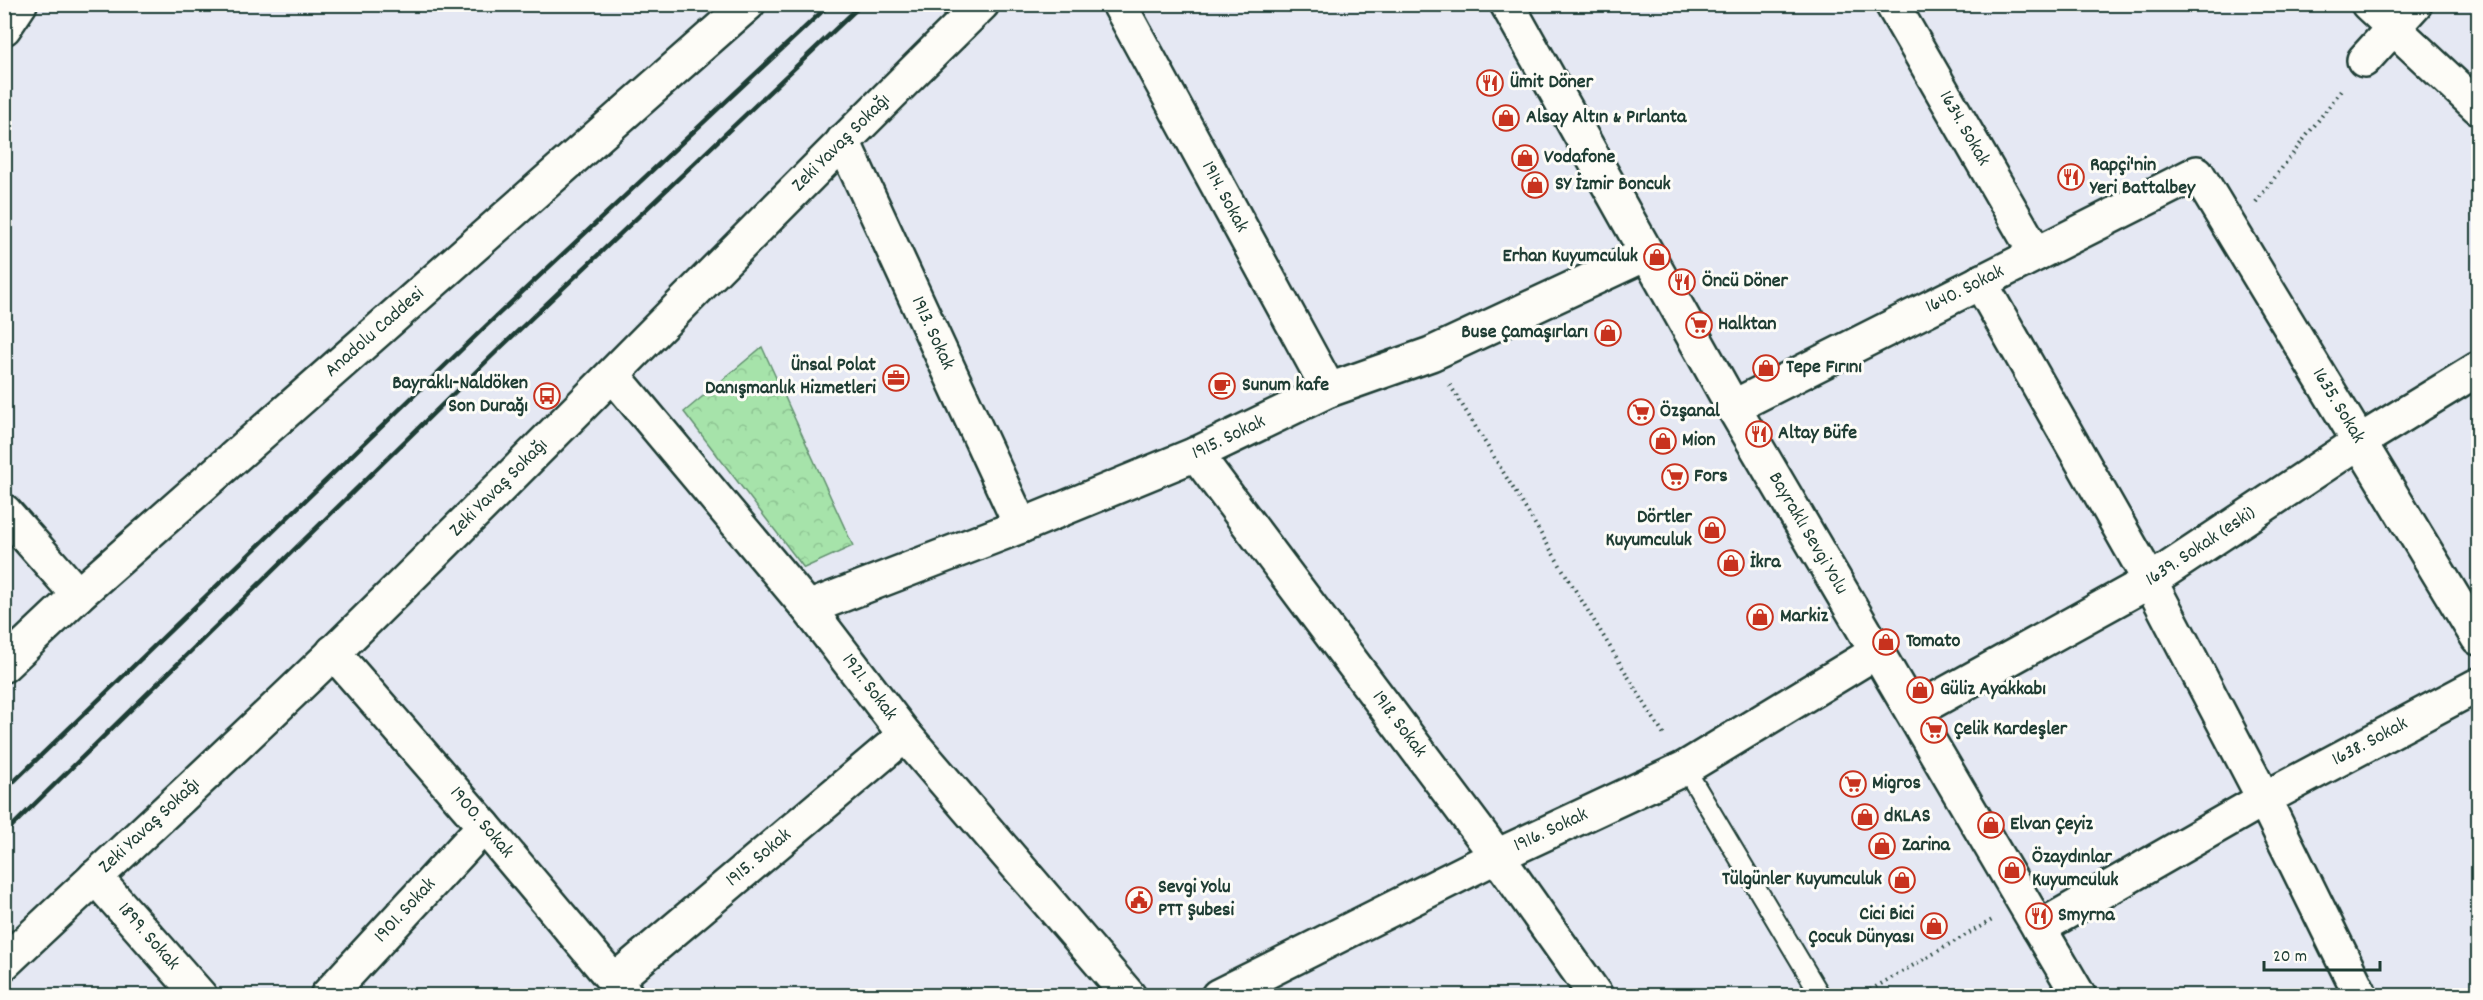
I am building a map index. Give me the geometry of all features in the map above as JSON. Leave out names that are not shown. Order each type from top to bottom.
[{"type":"street","points":[[4,28],[20,4]]},
{"type":"street","name":"Anadolu Caddesi","points":[[4,665],[78,595],[748,4]]},
{"type":"street","name":"Zeki Yavaş Sokağı","points":[[4,963],[333,652],[613,375],[843,141],[982,4]]},
{"type":"street","name":"1914. Sokak","points":[[1119,4],[1329,390]]},
{"type":"street","name":"Bayraklı Sevgi Yolu","points":[[1508,4],[1733,407],[2079,996]]},
{"type":"street","name":"1634. Sokak","points":[[1892,4],[2036,254]]},
{"type":"street","points":[[2368,4],[2404,16],[2478,107]]},
{"type":"street","points":[[2364,60],[2404,16]]},
{"type":"street","name":"1913. Sokak","points":[[843,141],[1021,526]]},
{"type":"street","name":"1640. Sokak","points":[[1733,407],[2198,173]]},
{"type":"street","name":"1635. Sokak","points":[[2198,173],[2478,638]]},
{"type":"street","name":"1915. Sokak","points":[[808,608],[1021,526],[1196,454],[1329,390],[1431,354],[1646,254]]},
{"type":"street","points":[[1980,282],[2150,581],[2264,799],[2361,996]]},
{"type":"street","name":"1639. Sokak (eski)","points":[[1913,712],[2150,581],[2359,442],[2478,369]]},
{"type":"street","name":"1921. Sokak","points":[[613,375],[808,608],[905,735],[1129,996]]},
{"type":"street","name":"1918. Sokak","points":[[1196,454],[1497,856],[1596,996]]},
{"type":"street","points":[[4,511],[78,595]]},
{"type":"street","name":"1900. Sokak","points":[[333,652],[484,826],[620,988]]},
{"type":"street","name":"1916. Sokak","points":[[1218,996],[1497,856],[1685,768],[1876,652]]},
{"type":"street","name":"1638. Sokak","points":[[2032,915],[2264,799],[2478,685]]},
{"type":"street","name":"1915. Sokak","points":[[620,988],[905,735]]},
{"type":"street","name":"1901. Sokak","points":[[327,996],[484,826]]},
{"type":"street","name":"1899. Sokak","points":[[95,877],[200,996]]},
{"type":"lane","points":[[1685,768],[1821,996]]},
{"type":"path","points":[[2234,231],[2364,60]]},
{"type":"path","points":[[1431,354],[1685,768]]},
{"type":"path","points":[[1860,996],[2032,915]]},
{"type":"green space","points":[[762,347],[853,546],[804,568],[684,412]]},
{"type":"railway","points":[[4,791],[487,325],[830,4]]},
{"type":"railway","points":[[4,834],[497,351],[862,4]]},
{"type":"place","name":"Ümit Döner","points":[[1490,83]]},
{"type":"place","name":"Alsay Altın & Pırlanta","points":[[1506,118]]},
{"type":"place","name":"Vodafone","points":[[1525,158]]},
{"type":"place","name":"Rapçi'nin Yeri Battalbey","points":[[2071,177]]},
{"type":"place","name":"SY İzmir Boncuk","points":[[1535,185]]},
{"type":"place","name":"Erhan Kuyumculuk","points":[[1657,257]]},
{"type":"place","name":"Öncü Döner","points":[[1682,282]]},
{"type":"place","name":"Halktan","points":[[1699,325]]},
{"type":"place","name":"Buse Çamaşırları","points":[[1608,333]]},
{"type":"place","name":"Tepe Fırını","points":[[1766,368]]},
{"type":"place","name":"Ünsal Polat Danışmanlık Hizmetleri","points":[[896,378]]},
{"type":"place","name":"Sunum kafe","points":[[1222,386]]},
{"type":"place","name":"Bayraklı-Naldöken Son Durağı","points":[[547,396]]},
{"type":"place","name":"Özşanal","points":[[1641,412]]},
{"type":"place","name":"Altay Büfe","points":[[1759,434]]},
{"type":"place","name":"Mion","points":[[1663,441]]},
{"type":"place","name":"Fors","points":[[1675,477]]},
{"type":"place","name":"Dörtler Kuyumculuk","points":[[1712,530]]},
{"type":"place","name":"İkra","points":[[1731,563]]},
{"type":"place","name":"Markiz","points":[[1760,617]]},
{"type":"place","name":"Tomato","points":[[1886,642]]},
{"type":"place","name":"Güliz Ayakkabı","points":[[1920,690]]},
{"type":"place","name":"Çelik Kardeşler","points":[[1934,730]]},
{"type":"place","name":"Migros","points":[[1853,784]]},
{"type":"place","name":"dKLAS","points":[[1865,817]]},
{"type":"place","name":"Elvan Çeyiz","points":[[1991,825]]},
{"type":"place","name":"Zarina","points":[[1882,846]]},
{"type":"place","name":"Özaydınlar Kuyumculuk","points":[[2012,870]]},
{"type":"place","name":"Tülgünler Kuyumculuk","points":[[1902,880]]},
{"type":"place","name":"Sevgi Yolu PTT Şubesi","points":[[1139,900]]},
{"type":"place","name":"Smyrna","points":[[2039,916]]},
{"type":"place","name":"Cici Bici Çocuk Dünyası","points":[[1934,926]]}]
